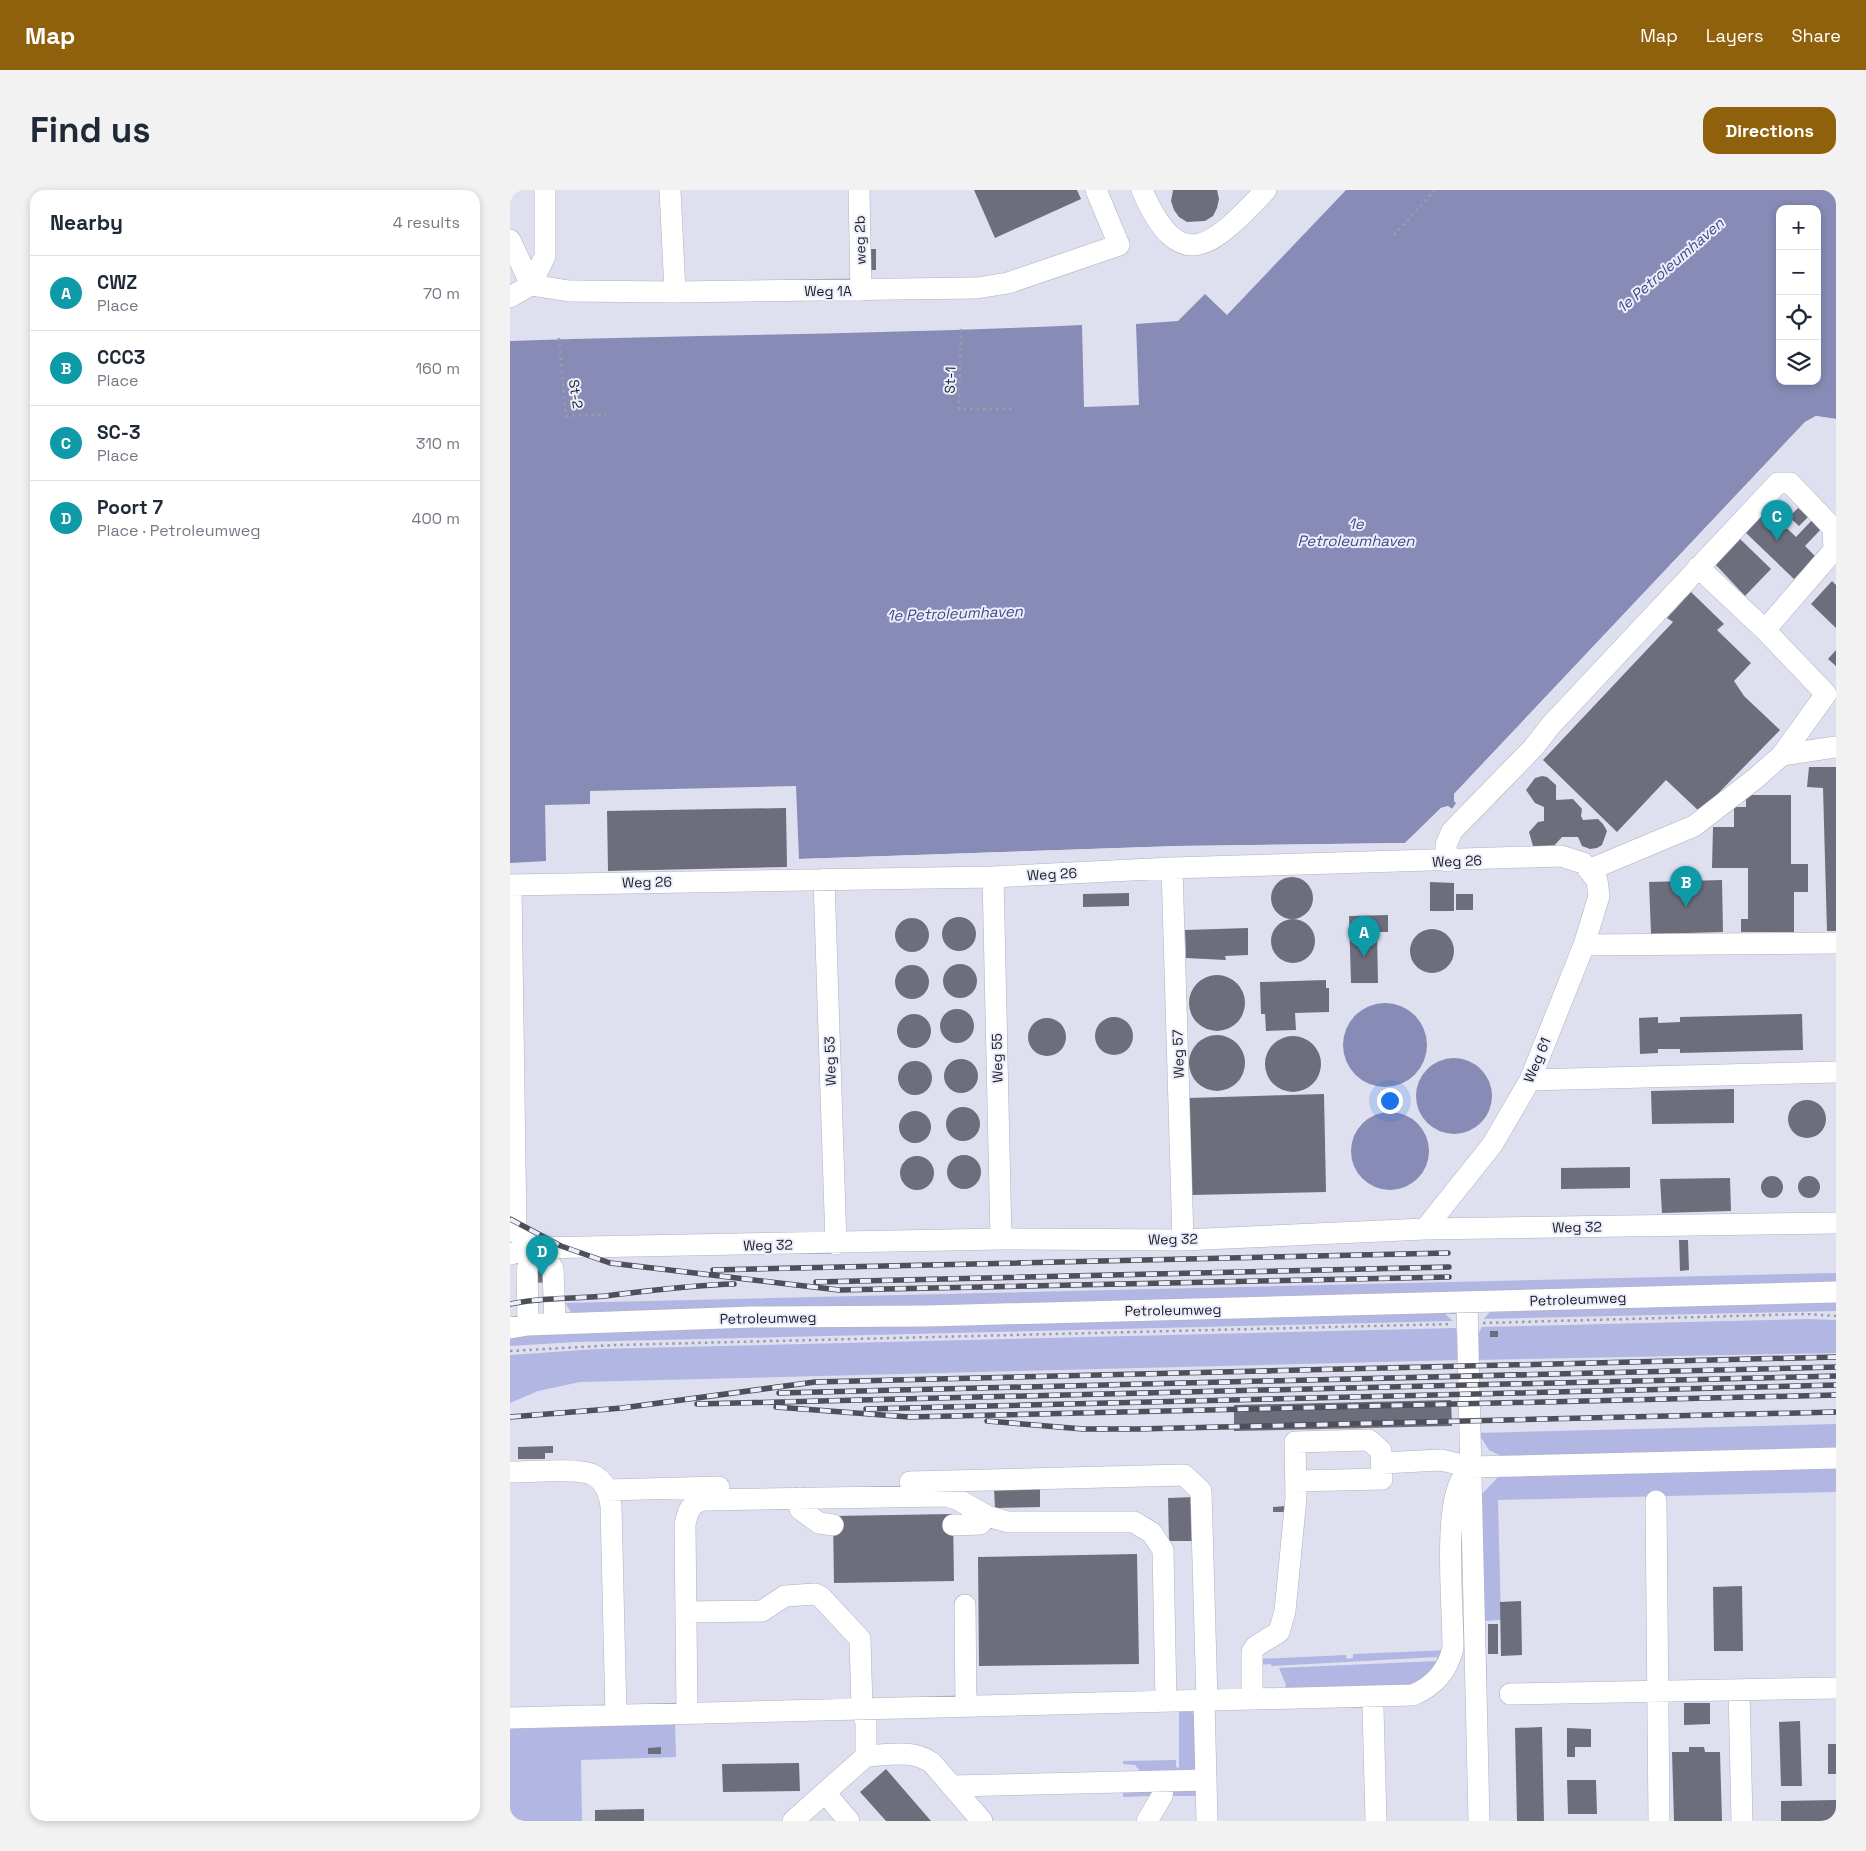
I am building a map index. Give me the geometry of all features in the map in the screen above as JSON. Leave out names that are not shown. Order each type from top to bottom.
[{"type":"street","points":[[510,297],[531,286],[545,256],[545,190]]},
{"type":"street","points":[[670,190],[676,292]]},
{"type":"street","name":"weg 2b","points":[[859,190],[861,290]]},
{"type":"street","name":"Weg 1A","points":[[531,286],[569,291],[676,292],[977,288],[1008,283],[1119,246],[1096,190]]},
{"type":"street","points":[[1142,190],[1152,215],[1165,233],[1186,244],[1196,244],[1216,238],[1266,190]]},
{"type":"street","points":[[510,240],[531,286]]},
{"type":"street","points":[[1447,861],[1446,845],[1452,831],[1533,748],[1551,725],[1778,483],[1790,483],[1833,528],[1834,550],[1766,630]]},
{"type":"street","points":[[1590,870],[1694,826],[1756,778],[1782,755],[1831,699],[1766,630],[1698,567]]},
{"type":"street","points":[[1782,755],[1836,747]]},
{"type":"street","name":"Weg 26","points":[[510,885],[993,877],[1172,868],[1562,856],[1583,863],[1590,870]]},
{"type":"street","name":"Weg 57","points":[[1172,868],[1183,1240]]},
{"type":"street","name":"Weg 61","points":[[1425,1229],[1492,1145],[1530,1080],[1584,945],[1598,896],[1597,880],[1590,870]]},
{"type":"street","name":"Weg 55","points":[[993,877],[1001,1240]]},
{"type":"street","name":"Weg 53","points":[[824,879],[836,1244]]},
{"type":"street","points":[[510,885],[513,1231],[547,1260],[553,1269],[555,1324]]},
{"type":"street","points":[[1584,945],[1836,942]]},
{"type":"street","points":[[1530,1080],[1836,1072]]},
{"type":"street","name":"Weg 32","points":[[510,1254],[534,1248],[1001,1240],[1183,1240],[1425,1229],[1836,1223]]},
{"type":"street","points":[[519,1326],[527,1270],[534,1248]]},
{"type":"street","name":"Petroleumweg","points":[[519,1326],[751,1318],[1467,1313],[1836,1292]]},
{"type":"street","points":[[1467,1313],[1478,1821]]},
{"type":"street","points":[[1252,1699],[1252,1652],[1256,1646],[1279,1632],[1285,1611],[1295,1513],[1295,1442],[1369,1440],[1382,1452],[1382,1479],[1296,1481]]},
{"type":"street","points":[[1382,1463],[1441,1460],[1471,1467],[1836,1458]]},
{"type":"street","points":[[510,1718],[1412,1695],[1427,1689],[1449,1665],[1453,1648],[1452,1518],[1460,1482],[1471,1467]]},
{"type":"street","points":[[510,1472],[580,1472],[592,1475],[602,1482],[607,1490],[611,1506],[616,1715]]},
{"type":"street","points":[[607,1490],[1184,1475],[1201,1491],[1207,1821]]},
{"type":"street","points":[[687,1713],[685,1524],[691,1506],[696,1502],[704,1500],[946,1496],[957,1499],[987,1516],[1008,1522],[1134,1522],[1152,1533],[1163,1550],[1166,1701]]},
{"type":"street","points":[[800,1498],[800,1509],[819,1523],[833,1525]]},
{"type":"street","points":[[1656,1501],[1659,1821]]},
{"type":"street","points":[[953,1525],[980,1524],[987,1516]]},
{"type":"street","points":[[686,1612],[762,1611],[785,1596],[815,1594],[821,1597],[860,1640],[862,1708],[866,1723],[866,1756]]},
{"type":"street","points":[[965,1605],[966,1706]]},
{"type":"street","points":[[1510,1694],[1836,1688]]},
{"type":"street","points":[[1739,1690],[1742,1821]]},
{"type":"street","points":[[1373,1708],[1376,1821]]},
{"type":"street","points":[[793,1821],[826,1794],[866,1756],[914,1754],[923,1756],[932,1763],[982,1821]]},
{"type":"street","points":[[952,1786],[1206,1780]]},
{"type":"street","points":[[1146,1821],[1162,1796],[1164,1781]]},
{"type":"street","points":[[826,1794],[849,1821]]},
{"type":"path","points":[[1394,235],[1436,190]]},
{"type":"path","name":"St-1","points":[[962,329],[959,409],[1012,409]]},
{"type":"path","name":"St-2","points":[[560,338],[566,416],[606,415]]},
{"type":"path","name":"Petroleumweg","points":[[510,1351],[606,1345],[1467,1313],[1806,1314],[1836,1316]]},
{"type":"shaded area","points":[[1836,1273],[1836,1285],[573,1315],[565,1303]]},
{"type":"shaded area","points":[[1836,1301],[1836,1311],[1484,1319],[1492,1309]]},
{"type":"shaded area","points":[[1442,1311],[1453,1321],[575,1342],[510,1346],[510,1337],[575,1331]]},
{"type":"shaded area","points":[[1808,1319],[1836,1320],[1836,1353],[1474,1360],[1477,1336],[1482,1327]]},
{"type":"shaded area","points":[[1456,1328],[1460,1360],[580,1382],[538,1391],[510,1403],[510,1355],[597,1349]]},
{"type":"shaded area","points":[[1836,1424],[1836,1450],[1503,1457],[1489,1450],[1478,1433]]},
{"type":"shaded area","points":[[1836,1465],[1836,1492],[1498,1500],[1501,1620],[1485,1621],[1487,1687],[1484,1686],[1481,1495],[1498,1477]]},
{"type":"shaded area","points":[[1450,1650],[1414,1686],[1284,1690],[1286,1685],[1279,1668],[1437,1661],[1437,1657],[1272,1666],[1270,1664],[1261,1665],[1256,1659],[1346,1655],[1347,1659],[1353,1658],[1353,1654]]},
{"type":"shaded area","points":[[1179,1707],[1196,1714],[1201,1760],[1194,1773],[1143,1775],[1135,1765],[1123,1764],[1123,1761],[1176,1760],[1176,1767],[1179,1768]]},
{"type":"shaded area","points":[[675,1720],[676,1757],[581,1760],[582,1821],[510,1821],[510,1724]]},
{"type":"shaded area","points":[[1153,1788],[1155,1796],[1123,1797],[1123,1789]]},
{"type":"shaded area","points":[[1196,1788],[1204,1796],[1167,1796],[1171,1791]]},
{"type":"water","name":"1e Petroleumhaven","points":[[1346,190],[1836,190],[1836,419],[1816,416],[1805,422],[1454,794],[1454,801],[1457,803],[1452,809],[1448,806],[1441,808],[1405,843],[1177,846],[799,859],[796,786],[590,791],[590,804],[545,805],[546,861],[510,863],[510,341],[1082,325],[1084,407],[1139,405],[1136,324],[1178,321],[1205,294],[1227,315]]},
{"type":"water","points":[[1385,1003],[1401,1006],[1415,1015],[1424,1029],[1427,1045],[1424,1061],[1415,1075],[1401,1084],[1385,1087],[1369,1084],[1355,1075],[1346,1061],[1343,1045],[1346,1029],[1355,1015],[1369,1006]]},
{"type":"water","points":[[1462,1058],[1475,1064],[1486,1075],[1492,1088],[1490,1111],[1475,1128],[1462,1134],[1446,1134],[1433,1128],[1418,1111],[1416,1088],[1422,1075],[1439,1060]]},
{"type":"water","points":[[1390,1112],[1405,1115],[1418,1123],[1426,1136],[1429,1151],[1426,1166],[1418,1179],[1405,1187],[1390,1190],[1375,1187],[1362,1179],[1354,1166],[1351,1151],[1354,1136],[1362,1123],[1375,1115]]},
{"type":"pier","points":[[1816,416],[1836,419],[1836,421],[1816,418],[1807,423],[1456,795],[1459,804],[1453,811],[1442,810],[1405,845],[1177,848],[799,861],[799,859],[1177,846],[1405,843],[1441,808],[1448,806],[1452,809],[1456,803],[1454,801],[1454,794],[1805,422]]},
{"type":"building","points":[[974,190],[1077,190],[1081,199],[995,238]]},
{"type":"building","points":[[1173,190],[1217,190],[1219,199],[1213,216],[1205,221],[1187,222],[1179,217],[1171,201]]},
{"type":"building","points":[[868,249],[876,249],[876,270],[868,270]]},
{"type":"building","points":[[1766,508],[1796,537],[1814,518],[1823,527],[1805,546],[1816,557],[1794,579],[1744,531]]},
{"type":"building","points":[[1798,508],[1808,517],[1799,526],[1789,517]]},
{"type":"building","points":[[1738,537],[1771,569],[1745,596],[1715,564]]},
{"type":"building","points":[[1832,581],[1836,585],[1836,628],[1811,604]]},
{"type":"building","points":[[1691,592],[1724,624],[1717,630],[1751,663],[1734,681],[1744,696],[1780,730],[1700,812],[1666,780],[1617,832],[1543,760],[1673,622],[1667,618]]},
{"type":"building","points":[[1836,650],[1836,666],[1828,659]]},
{"type":"building","points":[[1809,767],[1836,767],[1836,931],[1827,931],[1823,788],[1807,787]]},
{"type":"building","points":[[1547,777],[1556,785],[1556,800],[1573,799],[1582,809],[1581,816],[1583,820],[1598,819],[1603,824],[1607,831],[1602,845],[1590,849],[1582,846],[1578,837],[1562,837],[1553,847],[1540,851],[1533,846],[1529,832],[1538,822],[1544,821],[1544,807],[1535,803],[1526,790],[1535,778]]},
{"type":"building","points":[[1746,795],[1791,795],[1791,864],[1808,864],[1808,892],[1794,892],[1794,932],[1741,932],[1741,919],[1748,919],[1748,868],[1712,868],[1713,827],[1734,827],[1734,807],[1746,807]]},
{"type":"building","points":[[786,808],[787,867],[608,871],[607,811]]},
{"type":"building","points":[[1292,877],[1307,883],[1313,898],[1307,913],[1292,919],[1277,913],[1271,898],[1277,883]]},
{"type":"building","points":[[1722,880],[1723,932],[1651,934],[1649,882]]},
{"type":"building","points":[[1430,882],[1454,883],[1454,911],[1430,911]]},
{"type":"building","points":[[1129,893],[1129,906],[1083,907],[1083,894]]},
{"type":"building","points":[[1456,894],[1473,894],[1473,910],[1456,910]]},
{"type":"building","points":[[1388,915],[1388,932],[1377,932],[1378,983],[1351,983],[1349,916]]},
{"type":"building","points":[[959,917],[971,922],[976,934],[971,946],[959,951],[947,946],[942,934],[947,922]]},
{"type":"building","points":[[912,918],[924,923],[929,935],[924,947],[912,952],[900,947],[895,935],[900,923]]},
{"type":"building","points":[[1293,919],[1305,923],[1311,929],[1315,941],[1311,953],[1305,959],[1293,963],[1281,959],[1275,953],[1271,941],[1275,929],[1281,923]]},
{"type":"building","points":[[1248,928],[1248,955],[1225,956],[1226,960],[1186,958],[1185,930]]},
{"type":"building","points":[[1432,929],[1444,933],[1450,939],[1454,951],[1450,963],[1444,969],[1432,973],[1420,969],[1414,963],[1410,951],[1414,939],[1420,933]]},
{"type":"building","points":[[960,964],[972,969],[977,981],[972,993],[960,998],[948,993],[943,981],[948,969]]},
{"type":"building","points":[[912,965],[924,970],[929,982],[924,994],[912,999],[900,994],[895,982],[900,970]]},
{"type":"building","points":[[1217,975],[1232,980],[1240,988],[1245,1003],[1240,1018],[1232,1026],[1217,1031],[1202,1026],[1194,1018],[1189,1003],[1194,988],[1202,980]]},
{"type":"building","points":[[1326,980],[1326,988],[1329,988],[1329,1012],[1295,1013],[1296,1030],[1266,1031],[1265,1014],[1261,1014],[1260,982]]},
{"type":"building","points":[[957,1009],[969,1014],[974,1026],[969,1038],[957,1043],[945,1038],[940,1026],[945,1014]]},
{"type":"building","points":[[914,1014],[926,1019],[931,1031],[926,1043],[914,1048],[902,1043],[897,1031],[902,1019]]},
{"type":"building","points":[[1802,1014],[1803,1050],[1680,1053],[1680,1049],[1658,1049],[1658,1053],[1640,1054],[1639,1018],[1658,1017],[1658,1023],[1680,1022],[1680,1017]]},
{"type":"building","points":[[1114,1017],[1128,1022],[1133,1036],[1128,1050],[1114,1055],[1100,1050],[1095,1036],[1100,1022]]},
{"type":"building","points":[[1047,1018],[1061,1023],[1066,1037],[1061,1051],[1047,1056],[1033,1051],[1028,1037],[1033,1023]]},
{"type":"building","points":[[1217,1035],[1232,1040],[1240,1048],[1245,1063],[1240,1078],[1232,1086],[1217,1091],[1202,1086],[1194,1078],[1189,1063],[1194,1048],[1202,1040]]},
{"type":"building","points":[[1293,1036],[1308,1041],[1316,1049],[1321,1064],[1316,1079],[1308,1087],[1293,1092],[1278,1087],[1270,1079],[1265,1064],[1270,1049],[1278,1041]]},
{"type":"building","points":[[961,1059],[973,1064],[978,1076],[973,1088],[961,1093],[949,1088],[944,1076],[949,1064]]},
{"type":"building","points":[[915,1061],[927,1066],[932,1078],[927,1090],[915,1095],[903,1090],[898,1078],[903,1066]]},
{"type":"building","points":[[1734,1089],[1734,1123],[1652,1124],[1651,1091]]},
{"type":"building","points":[[1324,1094],[1326,1192],[1191,1195],[1188,1098]]},
{"type":"building","points":[[1807,1100],[1814,1101],[1820,1106],[1825,1112],[1825,1126],[1820,1132],[1814,1137],[1807,1138],[1800,1137],[1794,1132],[1789,1126],[1788,1119],[1789,1112],[1794,1106],[1800,1101]]},
{"type":"building","points":[[963,1107],[975,1112],[980,1124],[975,1136],[963,1141],[951,1136],[946,1124],[951,1112]]},
{"type":"building","points":[[915,1111],[927,1115],[931,1127],[927,1139],[915,1143],[903,1139],[899,1127],[903,1115]]},
{"type":"building","points":[[964,1155],[976,1160],[981,1172],[976,1184],[964,1189],[952,1184],[947,1172],[952,1160]]},
{"type":"building","points":[[917,1156],[929,1161],[934,1173],[929,1185],[917,1190],[905,1185],[900,1173],[905,1161]]},
{"type":"building","points":[[1630,1167],[1630,1188],[1561,1189],[1561,1168]]},
{"type":"building","points":[[1772,1176],[1780,1179],[1783,1187],[1780,1195],[1772,1198],[1764,1195],[1761,1187],[1764,1179]]},
{"type":"building","points":[[1809,1176],[1817,1179],[1820,1187],[1817,1195],[1809,1198],[1801,1195],[1798,1187],[1801,1179]]},
{"type":"building","points":[[1730,1178],[1731,1211],[1662,1213],[1660,1179]]},
{"type":"building","points":[[1679,1240],[1688,1240],[1689,1270],[1680,1271]]},
{"type":"building","points":[[549,1268],[549,1282],[535,1283],[534,1269]]},
{"type":"building","points":[[1490,1331],[1498,1331],[1498,1337],[1490,1337]]},
{"type":"building","points":[[1451,1400],[1452,1426],[1234,1431],[1234,1405]]},
{"type":"building","points":[[553,1446],[553,1453],[545,1453],[545,1459],[518,1459],[518,1447]]},
{"type":"building","points":[[1040,1487],[1040,1507],[995,1508],[994,1488]]},
{"type":"building","points":[[1194,1497],[1195,1541],[1169,1541],[1168,1498]]},
{"type":"building","points":[[1286,1506],[1286,1512],[1273,1512],[1273,1507]]},
{"type":"building","points":[[953,1514],[954,1581],[834,1583],[833,1516]]},
{"type":"building","points":[[1137,1554],[1139,1664],[979,1666],[978,1557]]},
{"type":"building","points":[[1742,1586],[1743,1651],[1714,1651],[1713,1587]]},
{"type":"building","points":[[1521,1601],[1522,1655],[1501,1656],[1500,1602]]},
{"type":"building","points":[[1488,1624],[1498,1624],[1498,1654],[1488,1654]]},
{"type":"building","points":[[1684,1703],[1710,1703],[1710,1724],[1684,1725]]},
{"type":"building","points":[[1800,1721],[1802,1786],[1781,1786],[1779,1722]]},
{"type":"building","points":[[1542,1727],[1544,1821],[1517,1821],[1515,1728]]},
{"type":"building","points":[[1567,1728],[1591,1729],[1591,1747],[1575,1747],[1575,1757],[1567,1757]]},
{"type":"building","points":[[1828,1744],[1836,1744],[1836,1774],[1828,1774]]},
{"type":"building","points":[[661,1747],[661,1754],[648,1754],[648,1748]]},
{"type":"building","points":[[1689,1747],[1704,1747],[1705,1752],[1720,1752],[1722,1821],[1674,1821],[1672,1752],[1689,1752]]},
{"type":"building","points":[[799,1763],[800,1791],[723,1792],[722,1764]]},
{"type":"building","points":[[886,1769],[931,1821],[886,1821],[860,1792]]},
{"type":"building","points":[[1567,1780],[1596,1780],[1597,1814],[1568,1814]]},
{"type":"building","points":[[1836,1800],[1836,1821],[1781,1821],[1781,1801]]},
{"type":"building","points":[[644,1809],[644,1821],[595,1821],[595,1810]]},
{"type":"railway","points":[[510,1219],[561,1246],[610,1263],[839,1290],[1449,1277]]},
{"type":"railway","points":[[713,1270],[1448,1253]]},
{"type":"railway","points":[[816,1282],[1449,1267]]},
{"type":"railway","points":[[510,1304],[534,1300],[605,1296],[685,1287],[734,1284]]},
{"type":"railway","points":[[510,1417],[622,1408],[815,1382],[1836,1357]]},
{"type":"railway","points":[[779,1393],[1836,1367]]},
{"type":"railway","points":[[697,1404],[1836,1376]]},
{"type":"railway","points":[[866,1409],[1836,1385]]},
{"type":"railway","points":[[776,1407],[909,1417],[1836,1395]]},
{"type":"railway","points":[[987,1421],[1083,1429],[1138,1429],[1836,1412]]},
{"type":"place","name":"SC-3","points":[[1777,541]]},
{"type":"place","name":"CCC3","points":[[1686,907]]},
{"type":"place","name":"CWZ","points":[[1364,957]]},
{"type":"place","name":"Poort 7","points":[[542,1276]]}]
